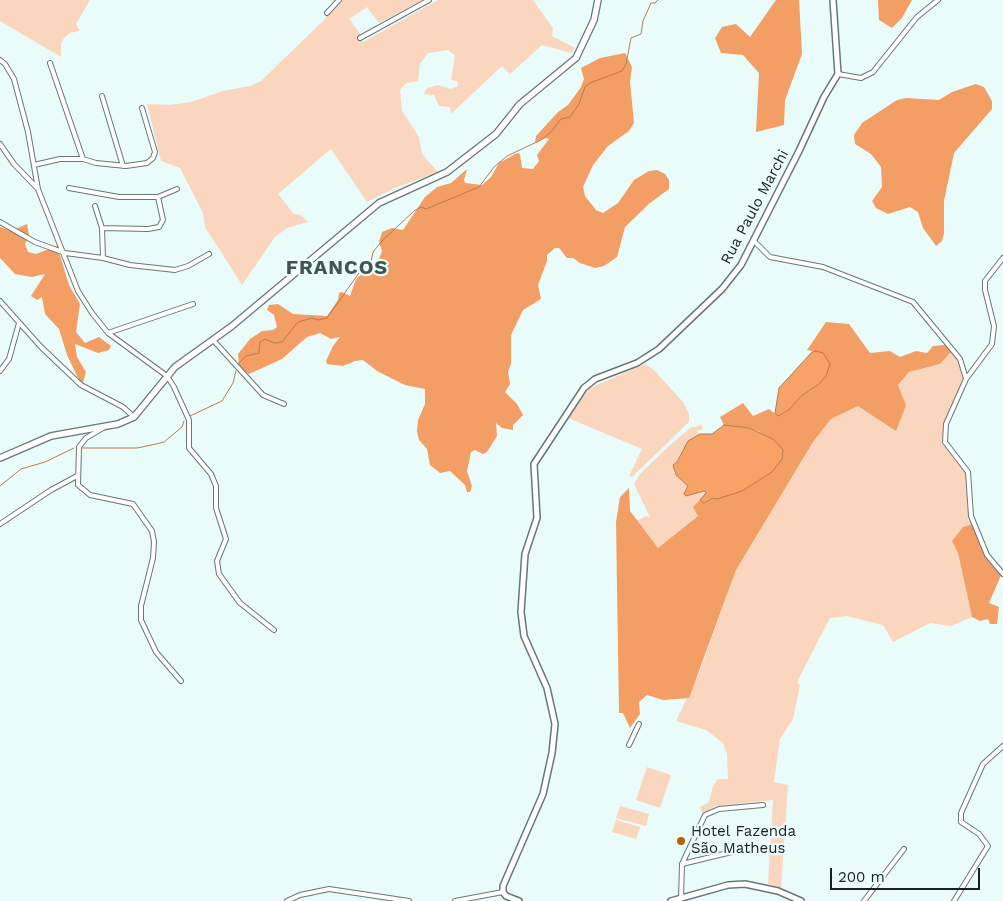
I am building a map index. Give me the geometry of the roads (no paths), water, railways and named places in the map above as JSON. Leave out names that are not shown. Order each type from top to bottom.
[{"type":"main road","points":[[1,455],[51,436],[107,426],[134,417],[151,399],[167,376],[186,358],[213,340],[379,203],[447,172],[496,134],[520,104],[576,58],[594,20],[598,0]]},
{"type":"street","points":[[327,12],[339,0]]},
{"type":"street","points":[[360,38],[429,0]]},
{"type":"street","points":[[833,0],[838,74],[861,78],[873,72],[918,17],[938,0]]},
{"type":"street","points":[[0,60],[5,64],[14,79],[38,189],[65,253],[68,270],[78,291],[108,333],[167,376],[189,420],[189,448],[214,478],[216,508],[226,539],[217,561],[218,574],[240,604],[274,630]]},
{"type":"street","points":[[50,63],[83,158]]},
{"type":"street","name":"Rua Paulo Marchi","points":[[502,892],[504,881],[520,852],[543,794],[552,752],[555,724],[547,688],[524,636],[521,612],[525,554],[537,518],[534,464],[542,449],[584,388],[595,379],[637,363],[659,349],[722,289],[741,265],[800,151],[817,110],[838,74]]},
{"type":"street","points":[[102,96],[123,166]]},
{"type":"street","points":[[34,165],[60,159],[83,158],[96,163],[123,166],[143,164],[153,158],[155,152],[142,108]]},
{"type":"street","points":[[0,144],[14,164],[38,189]]},
{"type":"street","points":[[68,188],[119,197],[158,197],[177,189]]},
{"type":"street","points":[[102,228],[148,229],[159,226],[163,220],[158,197]]},
{"type":"street","points":[[95,206],[102,228],[103,258]]},
{"type":"street","points":[[0,222],[28,239],[65,253],[103,258],[130,265],[175,270],[188,266],[209,254]]},
{"type":"street","points":[[754,241],[770,257],[823,267],[913,302],[960,359],[966,379]]},
{"type":"street","points":[[1003,258],[985,281],[985,290],[994,326],[992,344],[966,379],[946,424],[945,442],[968,472],[971,516],[988,555],[1003,574]]},
{"type":"street","points":[[0,301],[19,324],[81,385],[123,408],[134,417]]},
{"type":"street","points":[[108,333],[193,304]]},
{"type":"street","points":[[0,371],[9,359],[19,324]]},
{"type":"street","points":[[213,340],[263,395],[284,404]]},
{"type":"street","points":[[107,426],[81,442],[78,454],[78,485],[90,495],[133,504],[152,531],[154,542],[153,558],[141,606],[141,620],[156,652],[181,681]]},
{"type":"street","points":[[0,524],[77,476]]},
{"type":"street","points":[[629,745],[639,724]]},
{"type":"street","points":[[954,901],[988,846],[979,834],[961,822],[961,813],[982,764],[1003,746]]},
{"type":"street","points":[[681,898],[682,864],[702,820],[710,811],[763,805]]},
{"type":"street","points":[[864,901],[904,849]]},
{"type":"street","points":[[682,864],[740,850],[763,851]]},
{"type":"street","points":[[671,901],[728,885],[745,884],[778,891],[801,901]]},
{"type":"street","points":[[287,901],[300,895],[329,889],[409,901]]},
{"type":"street","points":[[455,901],[502,892],[511,899],[519,901]]},
{"type":"waterway","points":[[238,364],[246,356],[259,353],[260,342],[265,339],[274,343],[282,342],[298,322],[312,318],[318,320],[327,318],[361,270],[371,262],[373,252],[414,211],[421,207],[426,209],[479,187],[494,167],[507,156],[541,140],[551,132],[561,119],[570,117],[579,104],[585,87],[590,83],[622,71],[626,64],[631,38],[641,34],[643,21],[651,3],[655,3],[658,0]]},
{"type":"waterway","points":[[190,416],[222,401],[233,383],[236,371]]},
{"type":"waterway","points":[[82,448],[137,448],[164,442],[182,427],[184,421]]},
{"type":"waterway","points":[[0,486],[21,469],[45,462],[74,448]]},
{"type":"place","name":"Hotel Fazenda São Matheus","points":[[681,841]]},
{"type":"district","name":"FRANCOS","points":[[337,268]]}]
